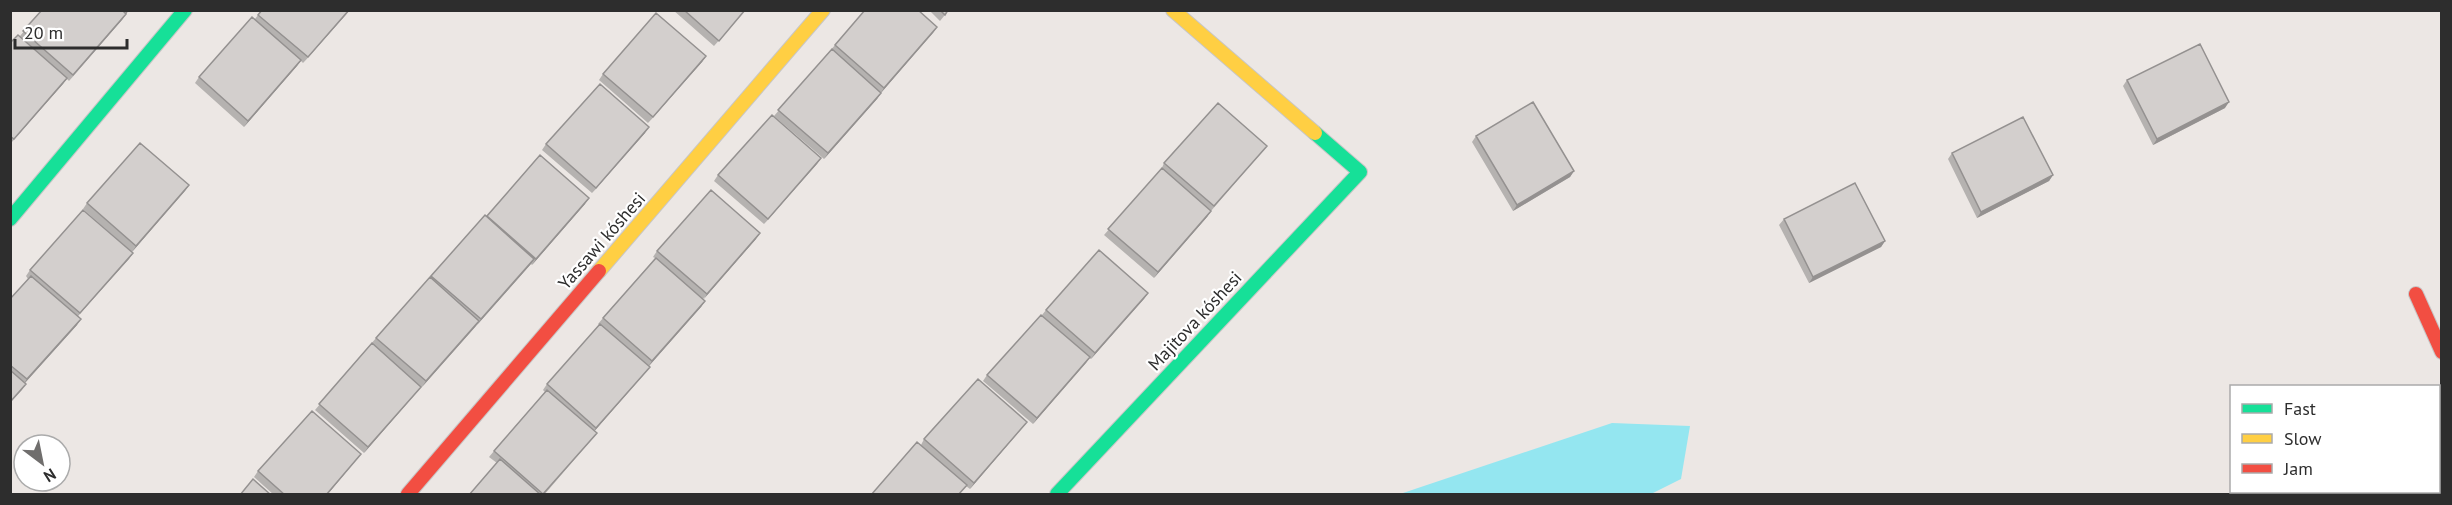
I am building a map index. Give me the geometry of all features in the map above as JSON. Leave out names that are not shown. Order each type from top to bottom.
[{"type":"street","points":[[10,219],[184,10]]},
{"type":"street","name":"Yassawi kóshesi","points":[[408,495],[823,10]]},
{"type":"street","name":"Majitova kóshesi","points":[[1058,495],[1360,172],[1173,10]]},
{"type":"street","points":[[2416,294],[2442,352]]},
{"type":"water","points":[[1612,423],[1690,426],[1681,479],[1651,494],[1400,494]]},
{"type":"building","points":[[42,10],[122,10],[126,14],[73,75],[23,31]]},
{"type":"building","points":[[262,10],[349,10],[308,57],[258,15]]},
{"type":"building","points":[[684,10],[745,10],[719,41]]},
{"type":"building","points":[[865,10],[918,10],[937,27],[884,88],[835,45]]},
{"type":"building","points":[[656,13],[706,56],[653,117],[603,74]]},
{"type":"building","points":[[252,17],[301,60],[248,121],[199,77]]},
{"type":"building","points":[[18,35],[67,78],[14,139],[10,136],[10,43]]},
{"type":"building","points":[[2200,44],[2229,102],[2157,139],[2127,80]]},
{"type":"building","points":[[832,49],[881,93],[828,153],[778,110]]},
{"type":"building","points":[[600,84],[649,127],[596,188],[546,144]]},
{"type":"building","points":[[1533,102],[1574,171],[1517,205],[1476,136]]},
{"type":"building","points":[[1218,103],[1267,146],[1214,206],[1164,163]]},
{"type":"building","points":[[772,115],[821,158],[768,219],[718,175]]},
{"type":"building","points":[[2023,117],[2053,175],[1981,212],[1952,153]]},
{"type":"building","points":[[140,143],[189,185],[136,246],[87,203]]},
{"type":"building","points":[[540,155],[589,198],[536,259],[487,216]]},
{"type":"building","points":[[1162,168],[1211,211],[1158,272],[1108,229]]},
{"type":"building","points":[[1855,183],[1885,241],[1813,277],[1784,219]]},
{"type":"building","points":[[711,190],[760,233],[707,294],[657,251]]},
{"type":"building","points":[[83,210],[133,253],[80,313],[30,270]]},
{"type":"building","points":[[485,215],[534,259],[481,319],[431,276]]},
{"type":"building","points":[[1099,250],[1148,293],[1095,353],[1046,310]]},
{"type":"building","points":[[656,258],[705,301],[652,361],[603,318]]},
{"type":"building","points":[[31,276],[81,319],[27,379],[10,365],[10,299]]},
{"type":"building","points":[[430,277],[479,321],[426,381],[376,338]]},
{"type":"building","points":[[1041,315],[1090,357],[1037,418],[987,375]]},
{"type":"building","points":[[600,324],[650,367],[596,428],[547,384]]},
{"type":"building","points":[[372,343],[421,387],[368,447],[319,404]]},
{"type":"building","points":[[10,370],[26,384],[10,402]]},
{"type":"building","points":[[978,379],[1027,422],[974,483],[924,439]]},
{"type":"building","points":[[547,390],[597,433],[543,494],[494,451]]},
{"type":"building","points":[[312,411],[361,454],[326,495],[285,495],[258,471]]},
{"type":"building","points":[[917,442],[967,485],[958,495],[871,495]]},
{"type":"building","points":[[500,459],[541,495],[469,495]]},
{"type":"building","points":[[253,479],[271,495],[240,495]]},
{"type":"traffic: fast","points":[[10,219],[185,10]]},
{"type":"traffic: fast","points":[[1057,494],[1360,172],[1315,133]]},
{"type":"traffic: slow","points":[[599,271],[823,10]]},
{"type":"traffic: slow","points":[[1173,10],[1315,133]]},
{"type":"traffic: jam","points":[[408,494],[599,271]]},
{"type":"traffic: jam","points":[[2416,294],[2442,352]]}]
